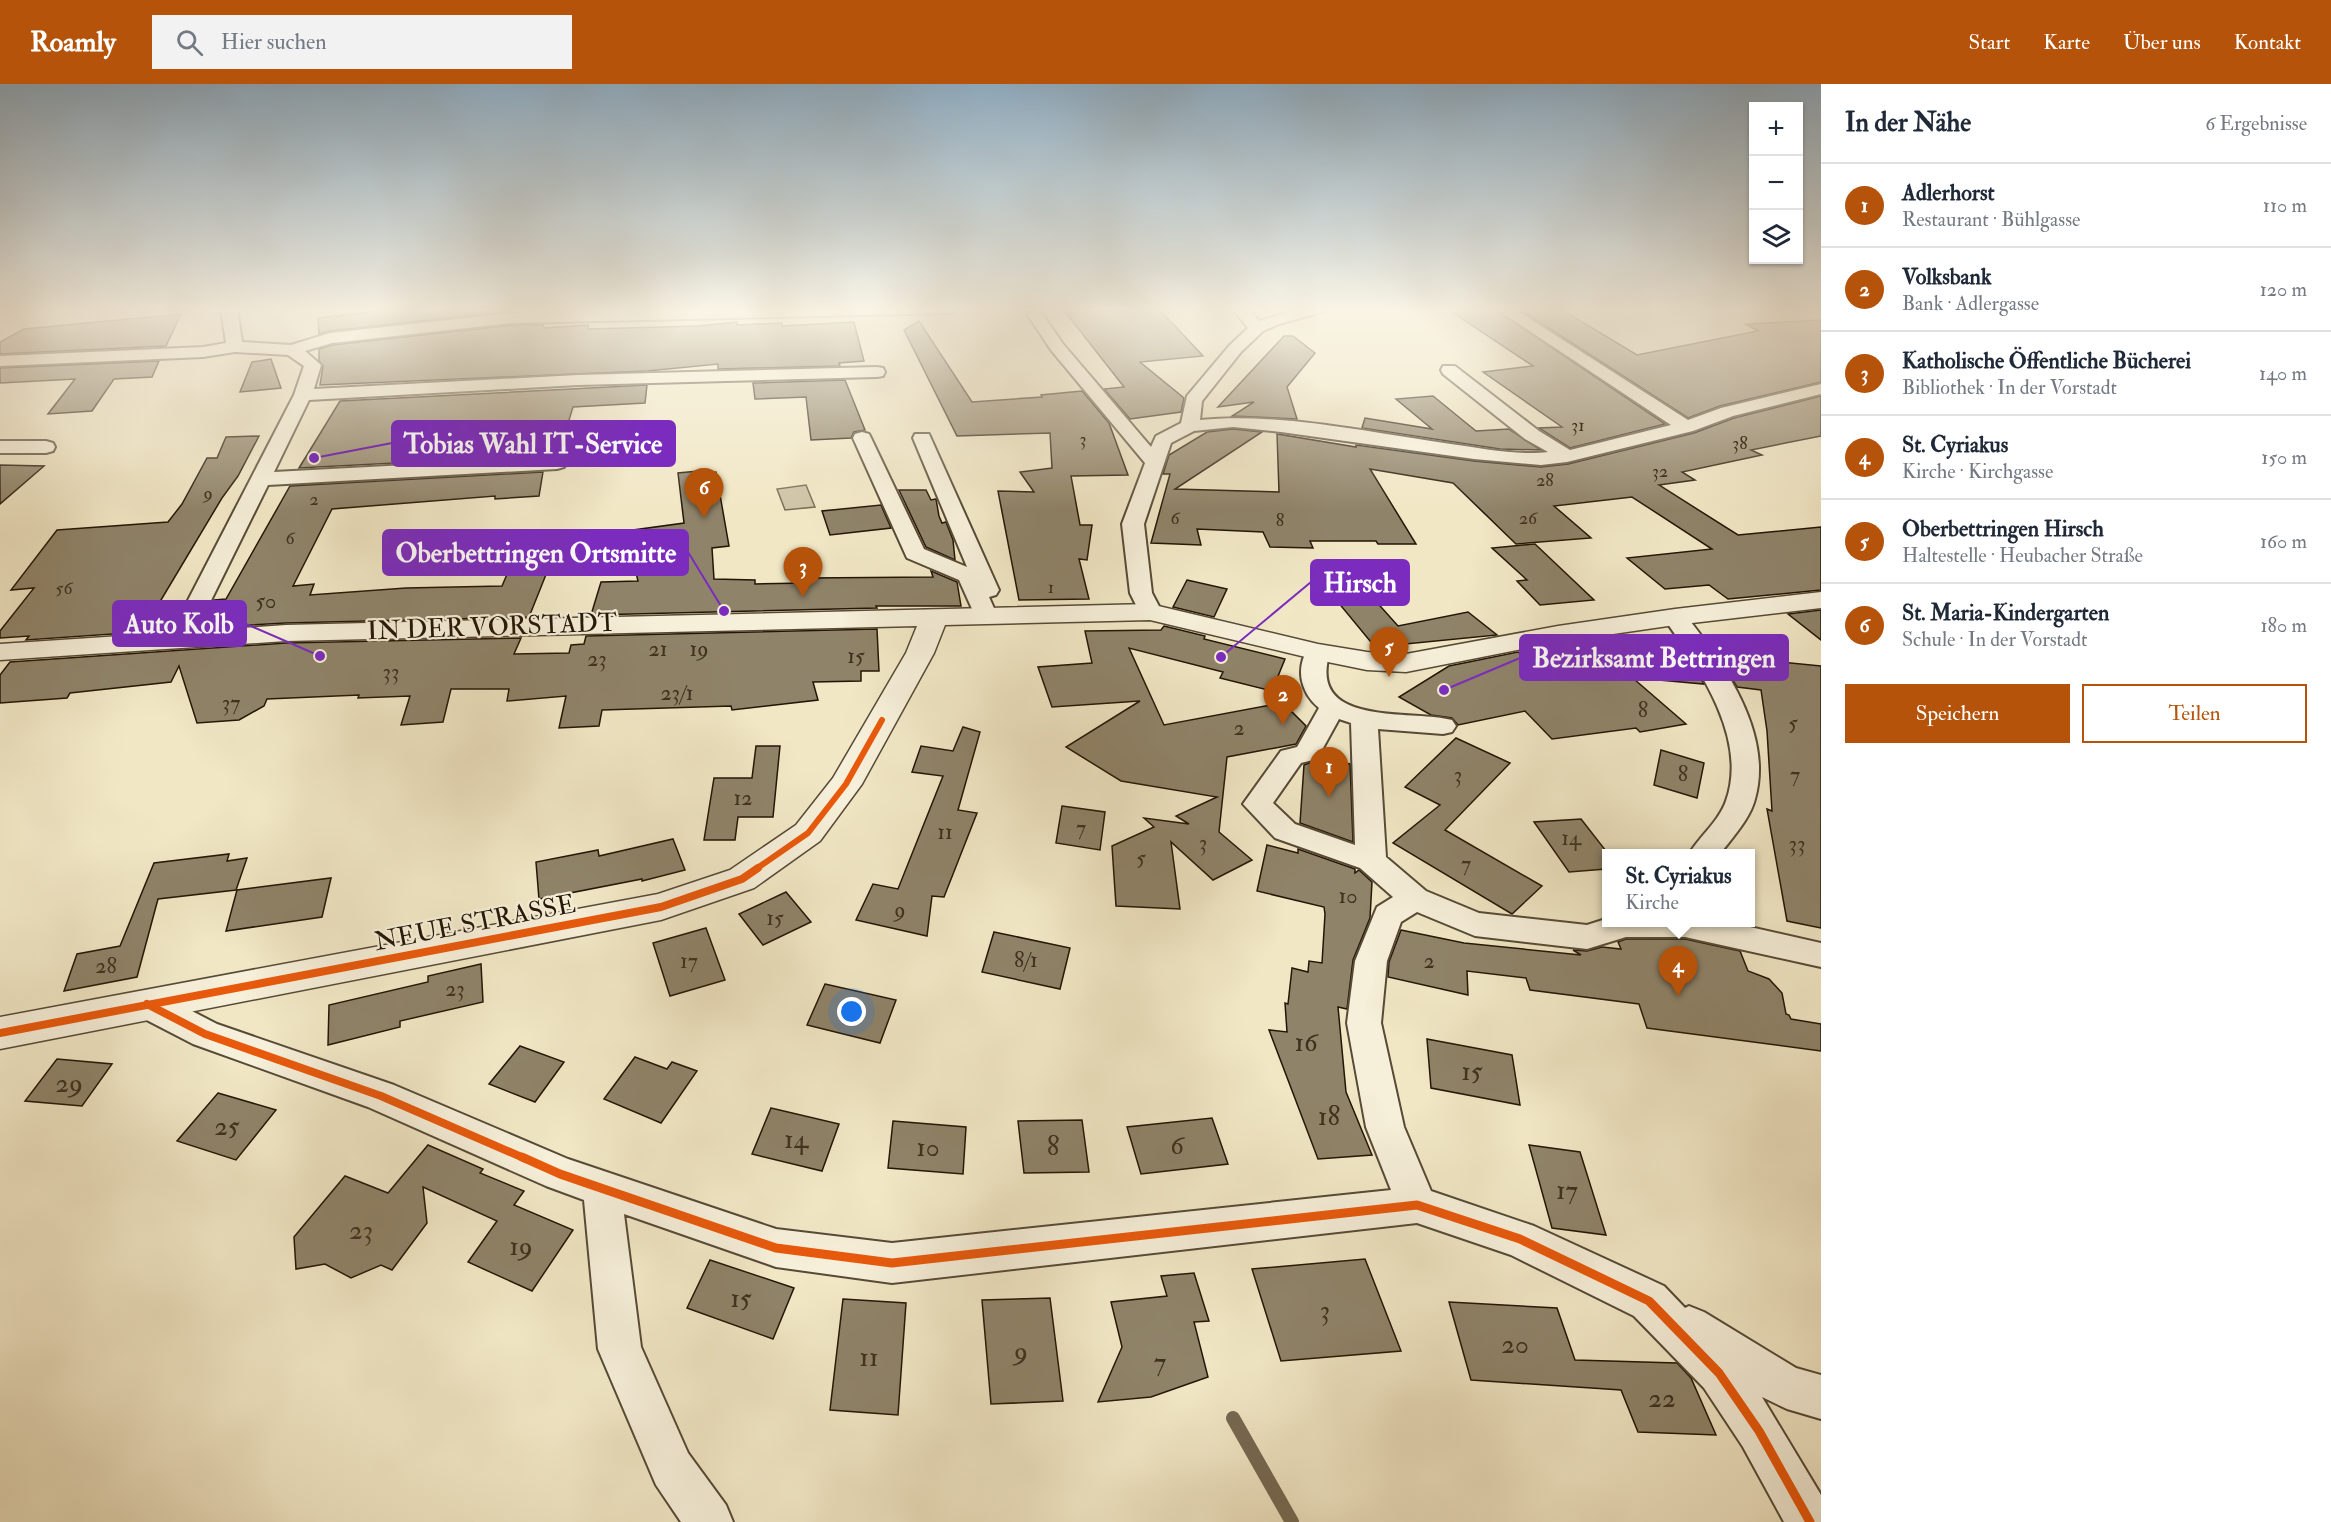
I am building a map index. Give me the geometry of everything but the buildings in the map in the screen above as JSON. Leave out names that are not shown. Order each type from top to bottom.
[{"type":"street","points":[[179,640],[303,395],[310,375]]},
{"type":"street","points":[[303,395],[578,380],[761,375]]},
{"type":"street","points":[[1081,375],[1154,462]]},
{"type":"street","points":[[1190,426],[1193,400],[1214,375]]},
{"type":"street","points":[[1456,375],[1532,435],[1567,456]]},
{"type":"street","points":[[1606,375],[1686,427]]},
{"type":"street","points":[[1150,612],[1141,593],[1132,524],[1163,440],[1190,426],[1233,422],[1281,426],[1519,459],[1567,456],[1686,427],[1727,412],[1821,389]]},
{"type":"street","points":[[862,438],[915,554],[969,576],[992,615]]},
{"type":"street","points":[[922,438],[992,615]]},
{"type":"street","points":[[0,447],[46,447]]},
{"type":"street","points":[[261,479],[557,463]]},
{"type":"street","name":"IN DER VORSTADT","points":[[0,652],[309,632],[1150,612],[1318,652],[1366,661],[1406,663],[1558,634],[1675,617],[1821,600]]},
{"type":"street","name":"NEUE STRASSE","points":[[0,1033],[661,908],[742,879],[808,833],[846,784],[920,653],[934,617]]},
{"type":"street","points":[[1675,617],[1695,641],[1719,682],[1736,724],[1746,768],[1740,802],[1707,849]]},
{"type":"street","points":[[1318,652],[1313,669],[1316,689],[1333,706],[1364,717],[1401,726],[1443,726]]},
{"type":"street","points":[[1333,706],[1307,753],[1291,757],[1257,804],[1285,831],[1371,861],[1415,899],[1475,924],[1587,937],[1620,927]]},
{"type":"street","points":[[1364,717],[1371,861]]},
{"type":"street","points":[[1415,899],[1388,915],[1371,961],[1364,1023],[1385,1127],[1417,1205]]},
{"type":"street","points":[[1698,927],[1821,955]]},
{"type":"street","points":[[147,1004],[206,1034],[381,1096],[560,1174],[776,1248],[892,1263],[1417,1205],[1520,1239],[1649,1301],[1787,1388],[1821,1397]]},
{"type":"street","points":[[602,1190],[620,1349],[672,1468],[709,1522]]},
{"type":"street","points":[[1649,1301],[1719,1373],[1759,1431],[1810,1522]]},
{"type":"shaded area","points":[[806,485],[815,507],[785,510],[777,489]]},
{"type":"waterway","points":[[1233,1418],[1292,1522]]},
{"type":"cycle path","points":[[0,1033],[661,907],[742,879],[808,833],[846,784],[882,720]]},
{"type":"cycle path","points":[[147,1004],[205,1034],[381,1096],[560,1174],[776,1248],[892,1263],[1417,1205],[1520,1239],[1649,1301],[1719,1373],[1759,1431],[1810,1522]]},
{"type":"place","name":"Tobias Wahl IT-Service","points":[[314,458]]},
{"type":"place","name":"St. Maria-Kindergarten","points":[[704,518]]},
{"type":"place","name":"Katholische Öffentliche Bücherei","points":[[803,597]]},
{"type":"place","name":"Oberbettringen Ortsmitte","points":[[724,611]]},
{"type":"place","name":"Auto Kolb","points":[[320,656]]},
{"type":"place","name":"Hirsch","points":[[1221,657]]},
{"type":"place","name":"Oberbettringen Hirsch","points":[[1389,677]]},
{"type":"place","name":"Bezirksamt Bettringen","points":[[1444,690]]},
{"type":"place","name":"Volksbank","points":[[1283,725]]},
{"type":"place","name":"Adlerhorst","points":[[1329,797]]},
{"type":"place","name":"St. Cyriakus","points":[[1678,996]]}]
